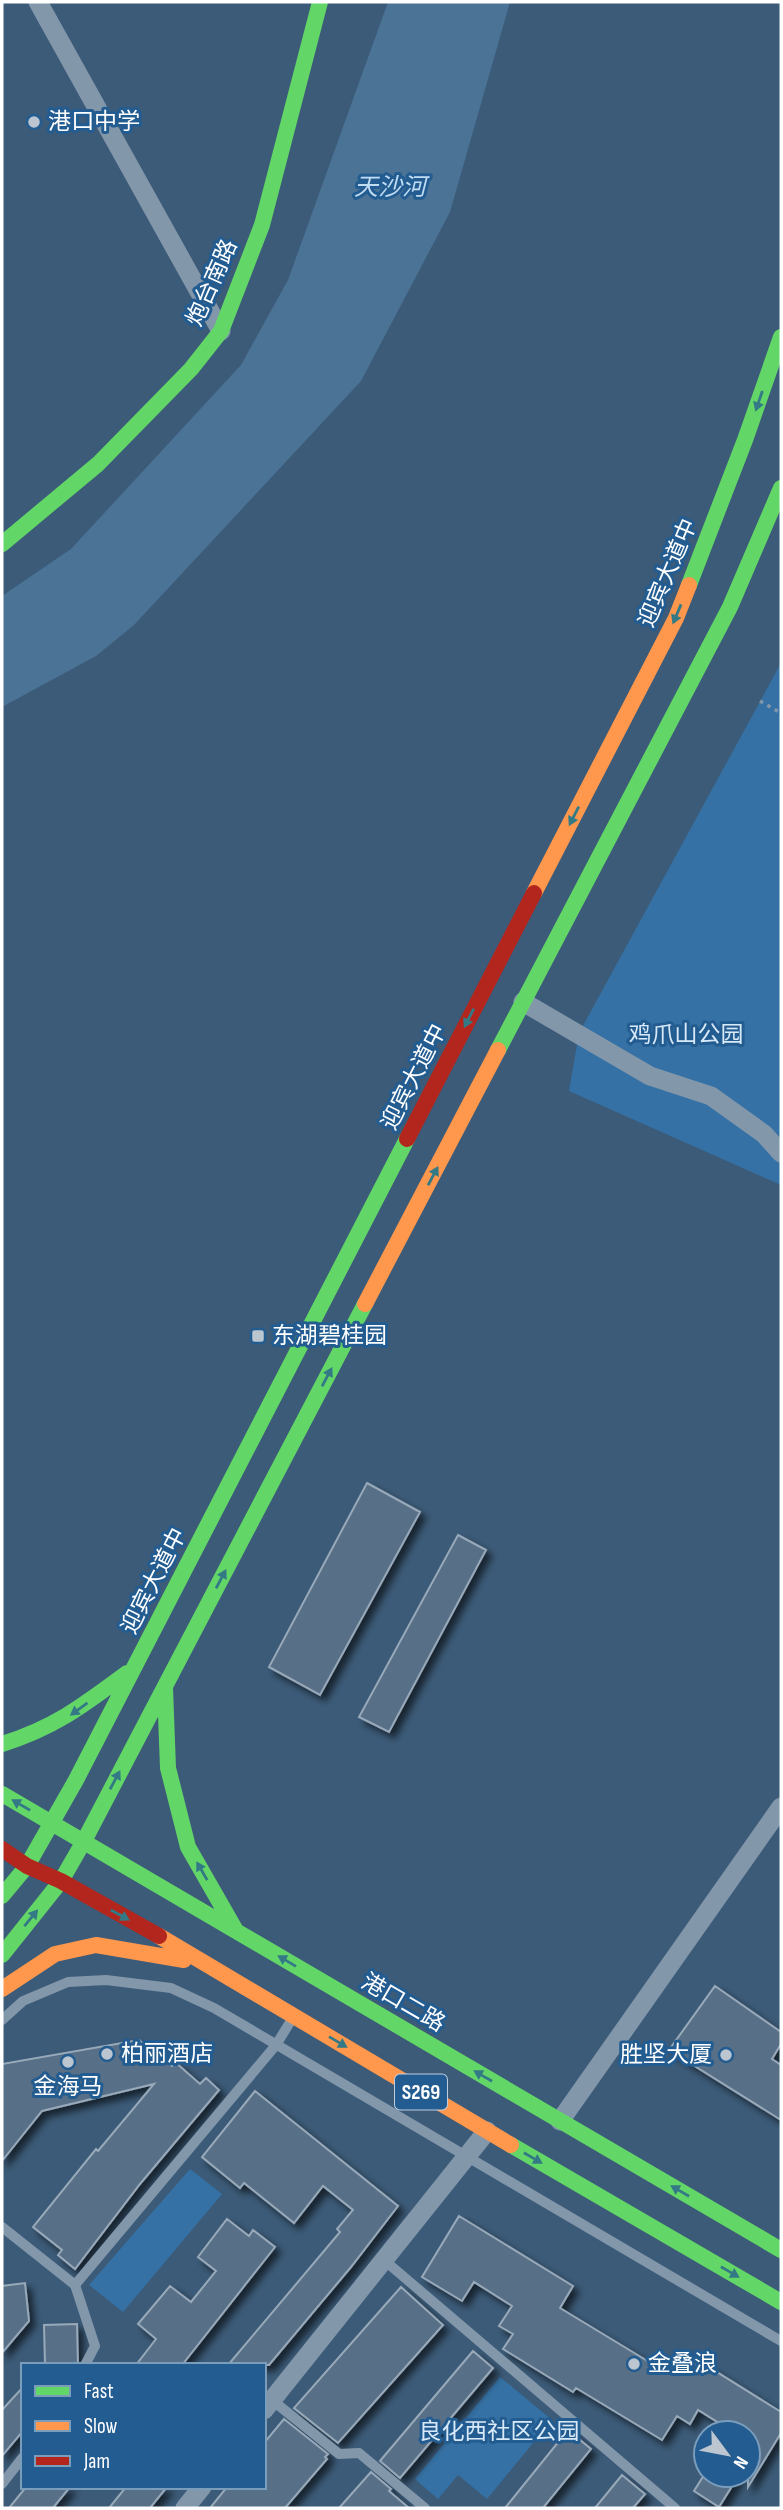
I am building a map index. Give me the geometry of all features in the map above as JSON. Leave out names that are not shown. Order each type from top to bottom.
[{"type":"main road","name":"炮台南路","points":[[2,544],[98,464],[191,369],[221,331],[262,225],[320,2]]},
{"type":"main road","name":"迎宾大道中","points":[[2,1955],[61,1881],[165,1686],[172,1634],[676,618],[745,440],[781,337]]},
{"type":"main road","name":"迎宾大道中","points":[[2,1896],[27,1866],[53,1823],[134,1668],[172,1634],[523,1002],[730,607],[781,488]]},
{"type":"main road","points":[[2,1744],[28,1736],[67,1717],[134,1668]]},
{"type":"main road","points":[[165,1686],[168,1768],[188,1847],[236,1930]]},
{"type":"main road","name":"港口二路","points":[[2,1794],[236,1930],[320,1987],[560,2121],[781,2250]]},
{"type":"main road","name":"S269","points":[[2,1849],[27,1866],[61,1881],[300,2015],[487,2132],[781,2302]]},
{"type":"main road","points":[[2,1989],[55,1954],[96,1945],[208,1964]]},
{"type":"street","points":[[38,2],[221,331]]},
{"type":"street","points":[[523,1002],[650,1076],[711,1097],[764,1134],[781,1153]]},
{"type":"street","points":[[560,2121],[781,1807]]},
{"type":"street","points":[[268,2405],[487,2132]]},
{"type":"street","points":[[185,2508],[200,2489]]},
{"type":"lane","points":[[2,2020],[23,2001],[68,1982],[106,1980],[171,1988],[214,2008],[781,2341]]},
{"type":"lane","points":[[75,2284],[300,2015]]},
{"type":"lane","points":[[2,2227],[75,2284],[95,2346],[86,2363]]},
{"type":"lane","points":[[384,2260],[675,2508]]},
{"type":"lane","points":[[268,2405],[340,2454],[359,2453],[425,2508]]},
{"type":"lane","points":[[2,2484],[21,2460]]},
{"type":"path","points":[[760,701],[781,713]]},
{"type":"green space","name":"鸡爪山公园","points":[[781,663],[781,1185],[569,1091],[579,1033]]},
{"type":"green space","points":[[190,2169],[222,2194],[123,2312],[89,2285]]},
{"type":"green space","name":"良化西社区公园","points":[[500,2377],[552,2420],[487,2499],[458,2475],[438,2499],[415,2479]]},
{"type":"water","name":"天沙河","points":[[388,2],[510,2],[450,212],[361,381],[134,625],[96,656],[2,707],[2,596],[71,549],[241,365],[288,280]]},
{"type":"building","points":[[367,1483],[420,1512],[320,1695],[269,1667]]},
{"type":"building","points":[[458,1535],[486,1550],[389,1732],[359,1717]]},
{"type":"building","name":"胜坚大厦","points":[[715,1986],[781,2032],[781,2044],[772,2059],[781,2065],[781,2120],[669,2050]]},
{"type":"building","points":[[139,2040],[172,2066],[175,2062],[200,2084],[206,2078],[219,2090],[140,2184],[75,2269],[58,2255],[62,2250],[33,2227],[96,2149],[98,2151],[154,2084],[42,2111],[2,2161],[2,2064]]},
{"type":"building","points":[[255,2091],[398,2206],[269,2365],[230,2363],[340,2232],[337,2229],[353,2210],[323,2186],[294,2223],[244,2183],[240,2188],[202,2157]]},
{"type":"building","points":[[459,2216],[573,2286],[560,2308],[669,2374],[683,2351],[781,2412],[781,2433],[762,2464],[762,2419],[712,2419],[698,2410],[690,2424],[677,2416],[662,2440],[576,2388],[573,2392],[503,2349],[513,2334],[499,2326],[512,2306],[474,2282],[462,2301],[422,2277]]},
{"type":"building","points":[[227,2219],[249,2236],[253,2230],[275,2247],[184,2363],[138,2363],[156,2339],[138,2324],[170,2286],[191,2302],[216,2271],[198,2257]]},
{"type":"building","points":[[25,2283],[29,2321],[2,2353],[2,2286]]},
{"type":"building","points":[[401,2287],[443,2325],[338,2443],[294,2408]]},
{"type":"building","points":[[77,2324],[78,2363],[45,2363],[44,2325]]},
{"type":"building","points":[[473,2351],[493,2368],[400,2478],[380,2461]]},
{"type":"building","points":[[21,2389],[21,2433],[2,2456],[2,2410]]},
{"type":"building","points":[[284,2419],[328,2454],[325,2457],[327,2459],[285,2508],[210,2508],[225,2489],[266,2489],[266,2441]]},
{"type":"building","points":[[568,2430],[591,2449],[543,2508],[505,2508]]},
{"type":"building","points":[[371,2472],[391,2489],[389,2491],[409,2508],[339,2508]]},
{"type":"building","points":[[622,2475],[645,2494],[633,2508],[595,2508]]},
{"type":"building","points":[[24,2489],[68,2489],[53,2508],[9,2508]]},
{"type":"building","points":[[124,2489],[165,2489],[150,2508],[109,2508]]},
{"type":"building","points":[[695,2489],[730,2489],[719,2507],[694,2491]]},
{"type":"traffic: fast","points":[[2,544],[98,464],[191,369],[221,331],[262,225],[320,2]]},
{"type":"traffic: fast","points":[[689,585],[781,337]]},
{"type":"traffic: fast","points":[[498,1050],[730,607],[781,488]]},
{"type":"traffic: fast","points":[[2,1896],[27,1866],[76,1780],[407,1139]]},
{"type":"traffic: fast","points":[[2,1955],[61,1881],[84,1841],[365,1304]]},
{"type":"traffic: fast","points":[[2,1744],[53,1723],[127,1673]]},
{"type":"traffic: fast","points":[[165,1688],[168,1768],[188,1847],[235,1929]]},
{"type":"traffic: fast","points":[[2,1794],[781,2250]]},
{"type":"traffic: fast","points":[[511,2145],[781,2302]]},
{"type":"traffic: slow","points":[[534,893],[676,618],[689,585]]},
{"type":"traffic: slow","points":[[365,1304],[498,1050]]},
{"type":"traffic: slow","points":[[159,1936],[511,2145]]},
{"type":"traffic: slow","points":[[2,1989],[55,1954],[96,1945],[184,1960]]},
{"type":"traffic: jam","points":[[407,1139],[534,893]]},
{"type":"traffic: jam","points":[[2,1849],[27,1866],[61,1881],[159,1936]]},
{"type":"place","name":"港口中学","points":[[34,122]]},
{"type":"place","name":"东湖碧桂园","points":[[258,1336]]},
{"type":"place","name":"柏丽酒店","points":[[107,2054]]},
{"type":"place","name":"胜坚大厦","points":[[726,2055]]},
{"type":"place","name":"金海马","points":[[68,2062]]},
{"type":"place","name":"金叠浪","points":[[634,2364]]}]
